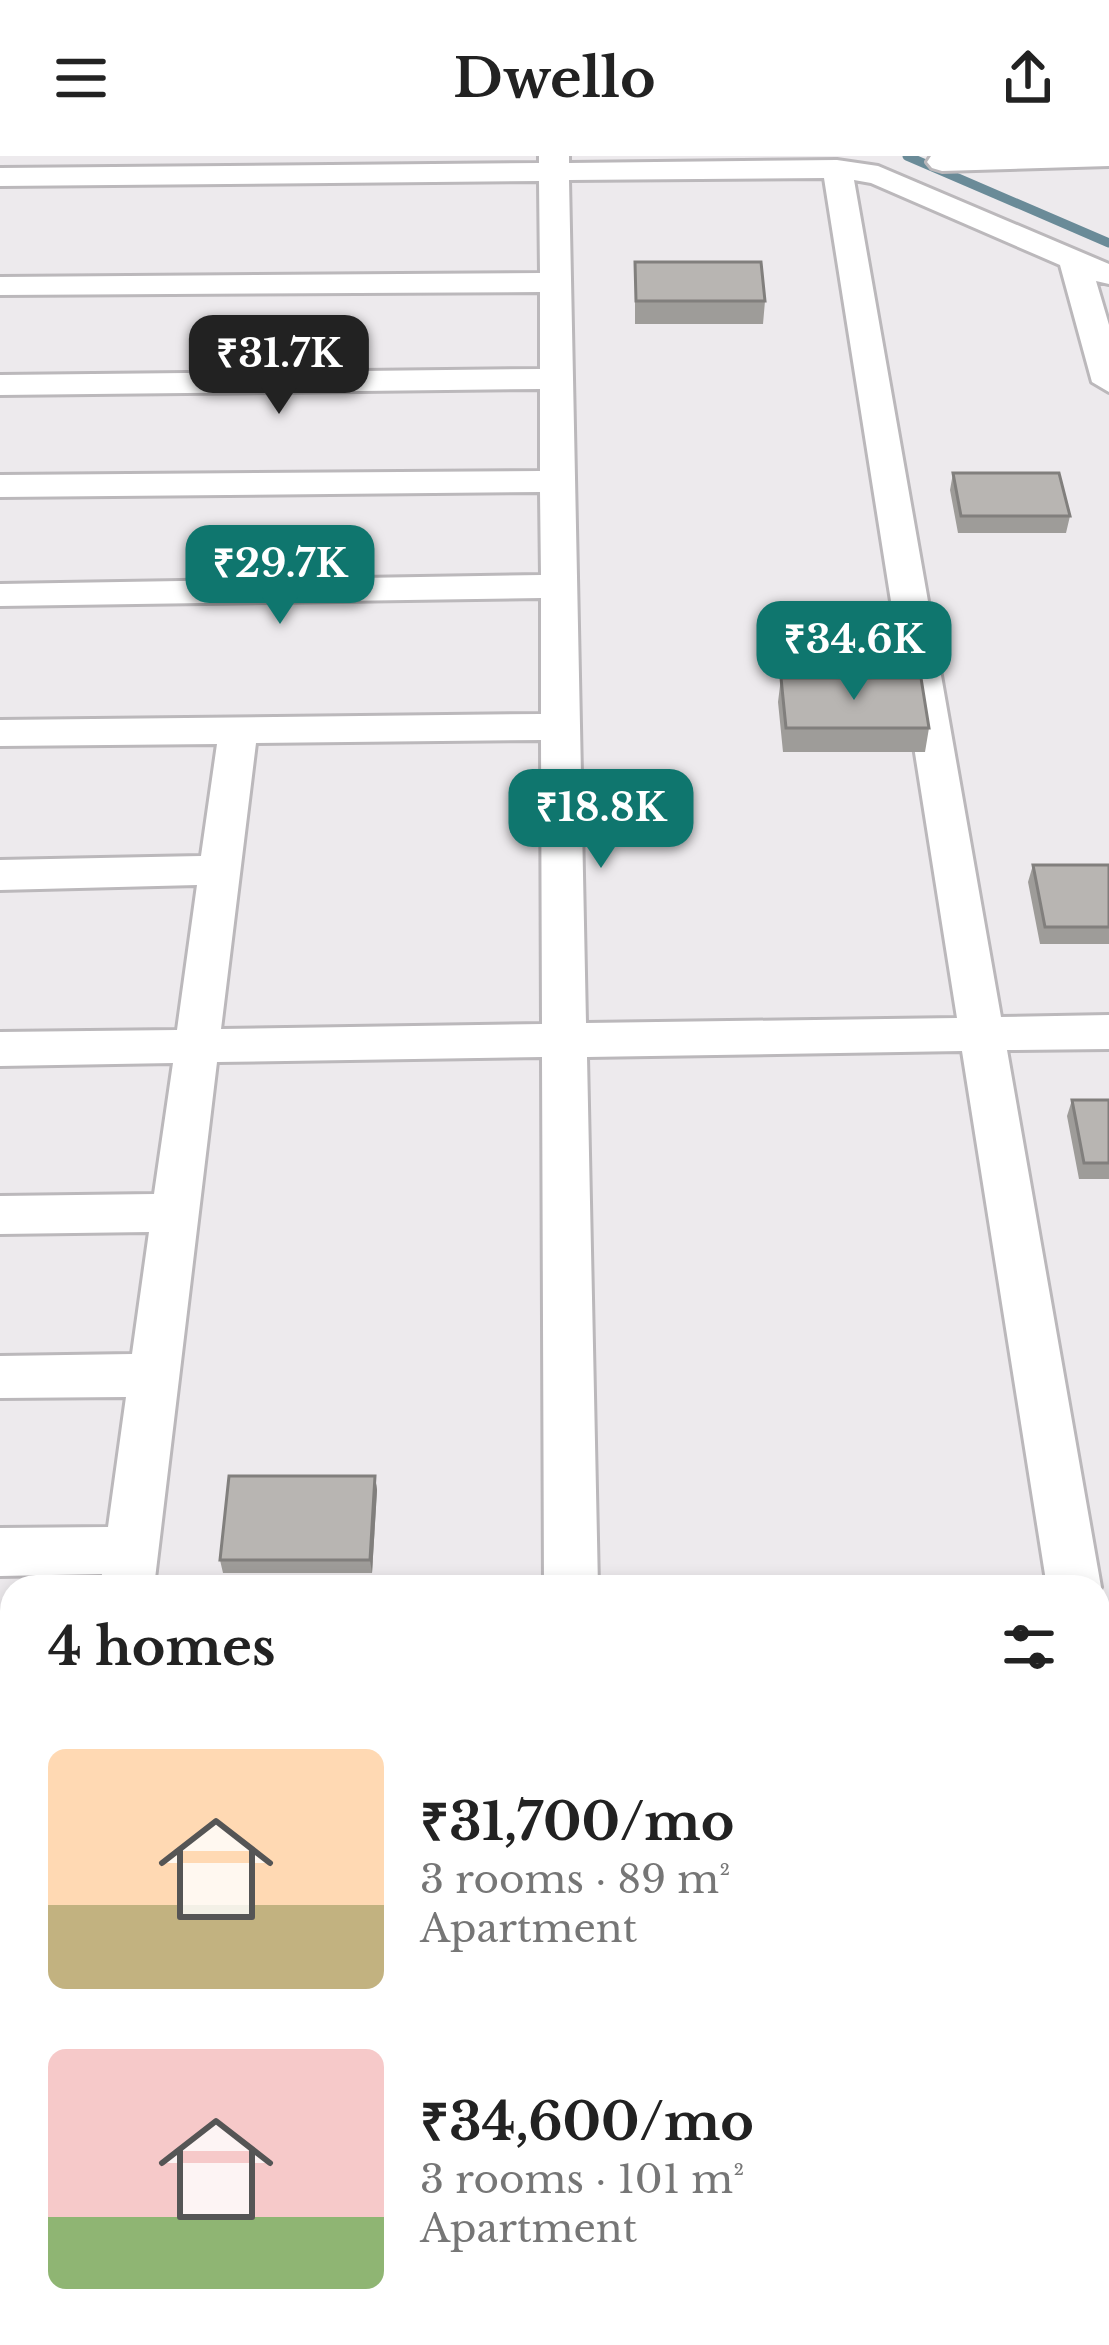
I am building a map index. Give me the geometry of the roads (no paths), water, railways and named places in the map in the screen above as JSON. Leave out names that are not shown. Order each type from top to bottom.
[{"type":"street","points":[[942,162],[1109,157]]},
{"type":"street","points":[[554,163],[571,1575]]},
{"type":"street","points":[[0,177],[554,163],[837,169],[878,175],[1109,275]]},
{"type":"street","points":[[837,169],[1072,1575]]},
{"type":"street","points":[[1074,259],[1109,382]]},
{"type":"street","points":[[0,286],[556,282]]},
{"type":"street","points":[[0,385],[557,379]]},
{"type":"street","points":[[0,486],[558,481]]},
{"type":"street","points":[[0,595],[559,586]]},
{"type":"street","points":[[0,733],[561,727]]},
{"type":"street","points":[[0,1552],[129,1568],[238,731]]},
{"type":"street","points":[[0,875],[220,870]]},
{"type":"street","points":[[0,1049],[1109,1031]]},
{"type":"street","points":[[0,1215],[176,1213]]},
{"type":"street","points":[[0,1377],[154,1375]]},
{"type":"waterway","points":[[907,156],[1109,243]]}]
